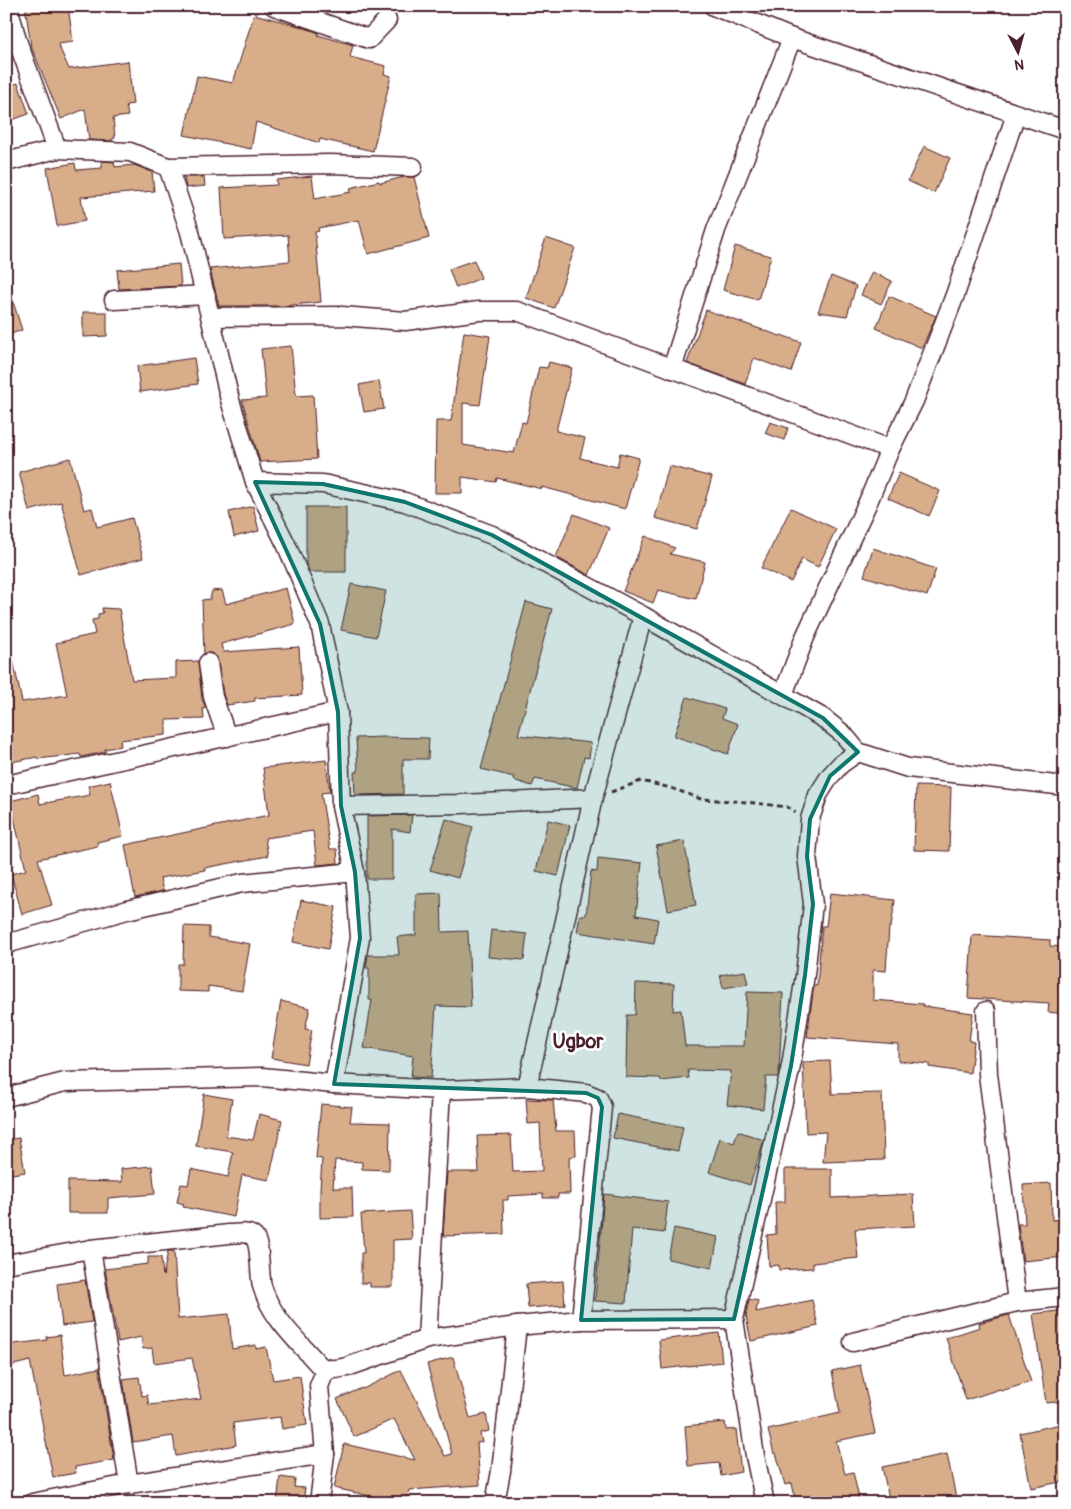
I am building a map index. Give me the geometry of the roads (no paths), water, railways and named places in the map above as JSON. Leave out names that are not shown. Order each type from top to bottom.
[{"type":"street","points":[[8,6],[17,40],[57,149]]},
{"type":"street","points":[[274,6],[369,39],[387,20]]},
{"type":"street","points":[[713,6],[792,38],[1065,130]]},
{"type":"street","points":[[672,369],[716,230],[792,38]]},
{"type":"street","points":[[783,695],[805,637],[914,401],[955,295],[1016,114]]},
{"type":"street","points":[[6,162],[57,149],[130,152],[168,167],[330,164],[413,167]]},
{"type":"street","points":[[168,167],[190,232],[230,400],[255,482],[286,544],[320,624],[338,712],[341,806],[355,872],[360,938],[334,1084]]},
{"type":"street","points":[[114,300],[206,296]]},
{"type":"street","points":[[211,317],[342,316],[405,320],[479,311],[517,311],[890,450]]},
{"type":"street","points":[[255,482],[322,484],[405,502],[492,535],[642,616],[823,718],[843,734],[858,752],[908,768],[1065,786]]},
{"type":"street","points":[[526,1087],[593,798],[642,616]]},
{"type":"street","points":[[208,663],[213,697],[227,736]]},
{"type":"street","points":[[6,785],[338,712]]},
{"type":"street","points":[[765,1503],[754,1447],[734,1319],[791,1066],[805,975],[813,904],[807,856],[810,819],[818,795],[830,776],[840,764],[858,752]]},
{"type":"street","points":[[341,806],[470,804],[593,798]]},
{"type":"street","points":[[6,944],[127,910],[242,882],[355,872]]},
{"type":"street","points":[[986,1011],[988,1074],[1017,1302]]},
{"type":"street","points":[[6,1097],[65,1082],[262,1077],[334,1084],[441,1090],[526,1087],[586,1092],[598,1098],[602,1107],[581,1320]]},
{"type":"street","points":[[427,1339],[441,1090]]},
{"type":"street","points":[[6,1264],[91,1249],[229,1234],[250,1234],[256,1239],[258,1244],[262,1287],[269,1304],[283,1325],[320,1366],[333,1370],[347,1367],[427,1339],[516,1326],[581,1320],[734,1319]]},
{"type":"street","points":[[91,1249],[129,1484]]},
{"type":"street","points":[[853,1342],[1017,1302],[1065,1297]]},
{"type":"street","points":[[495,1503],[501,1470],[516,1326]]},
{"type":"street","points":[[319,1503],[325,1454],[319,1386],[326,1369]]},
{"type":"street","points":[[32,1503],[129,1484],[325,1454]]},
{"type":"district","name":"Ugbor","points":[[578,1041]]}]
